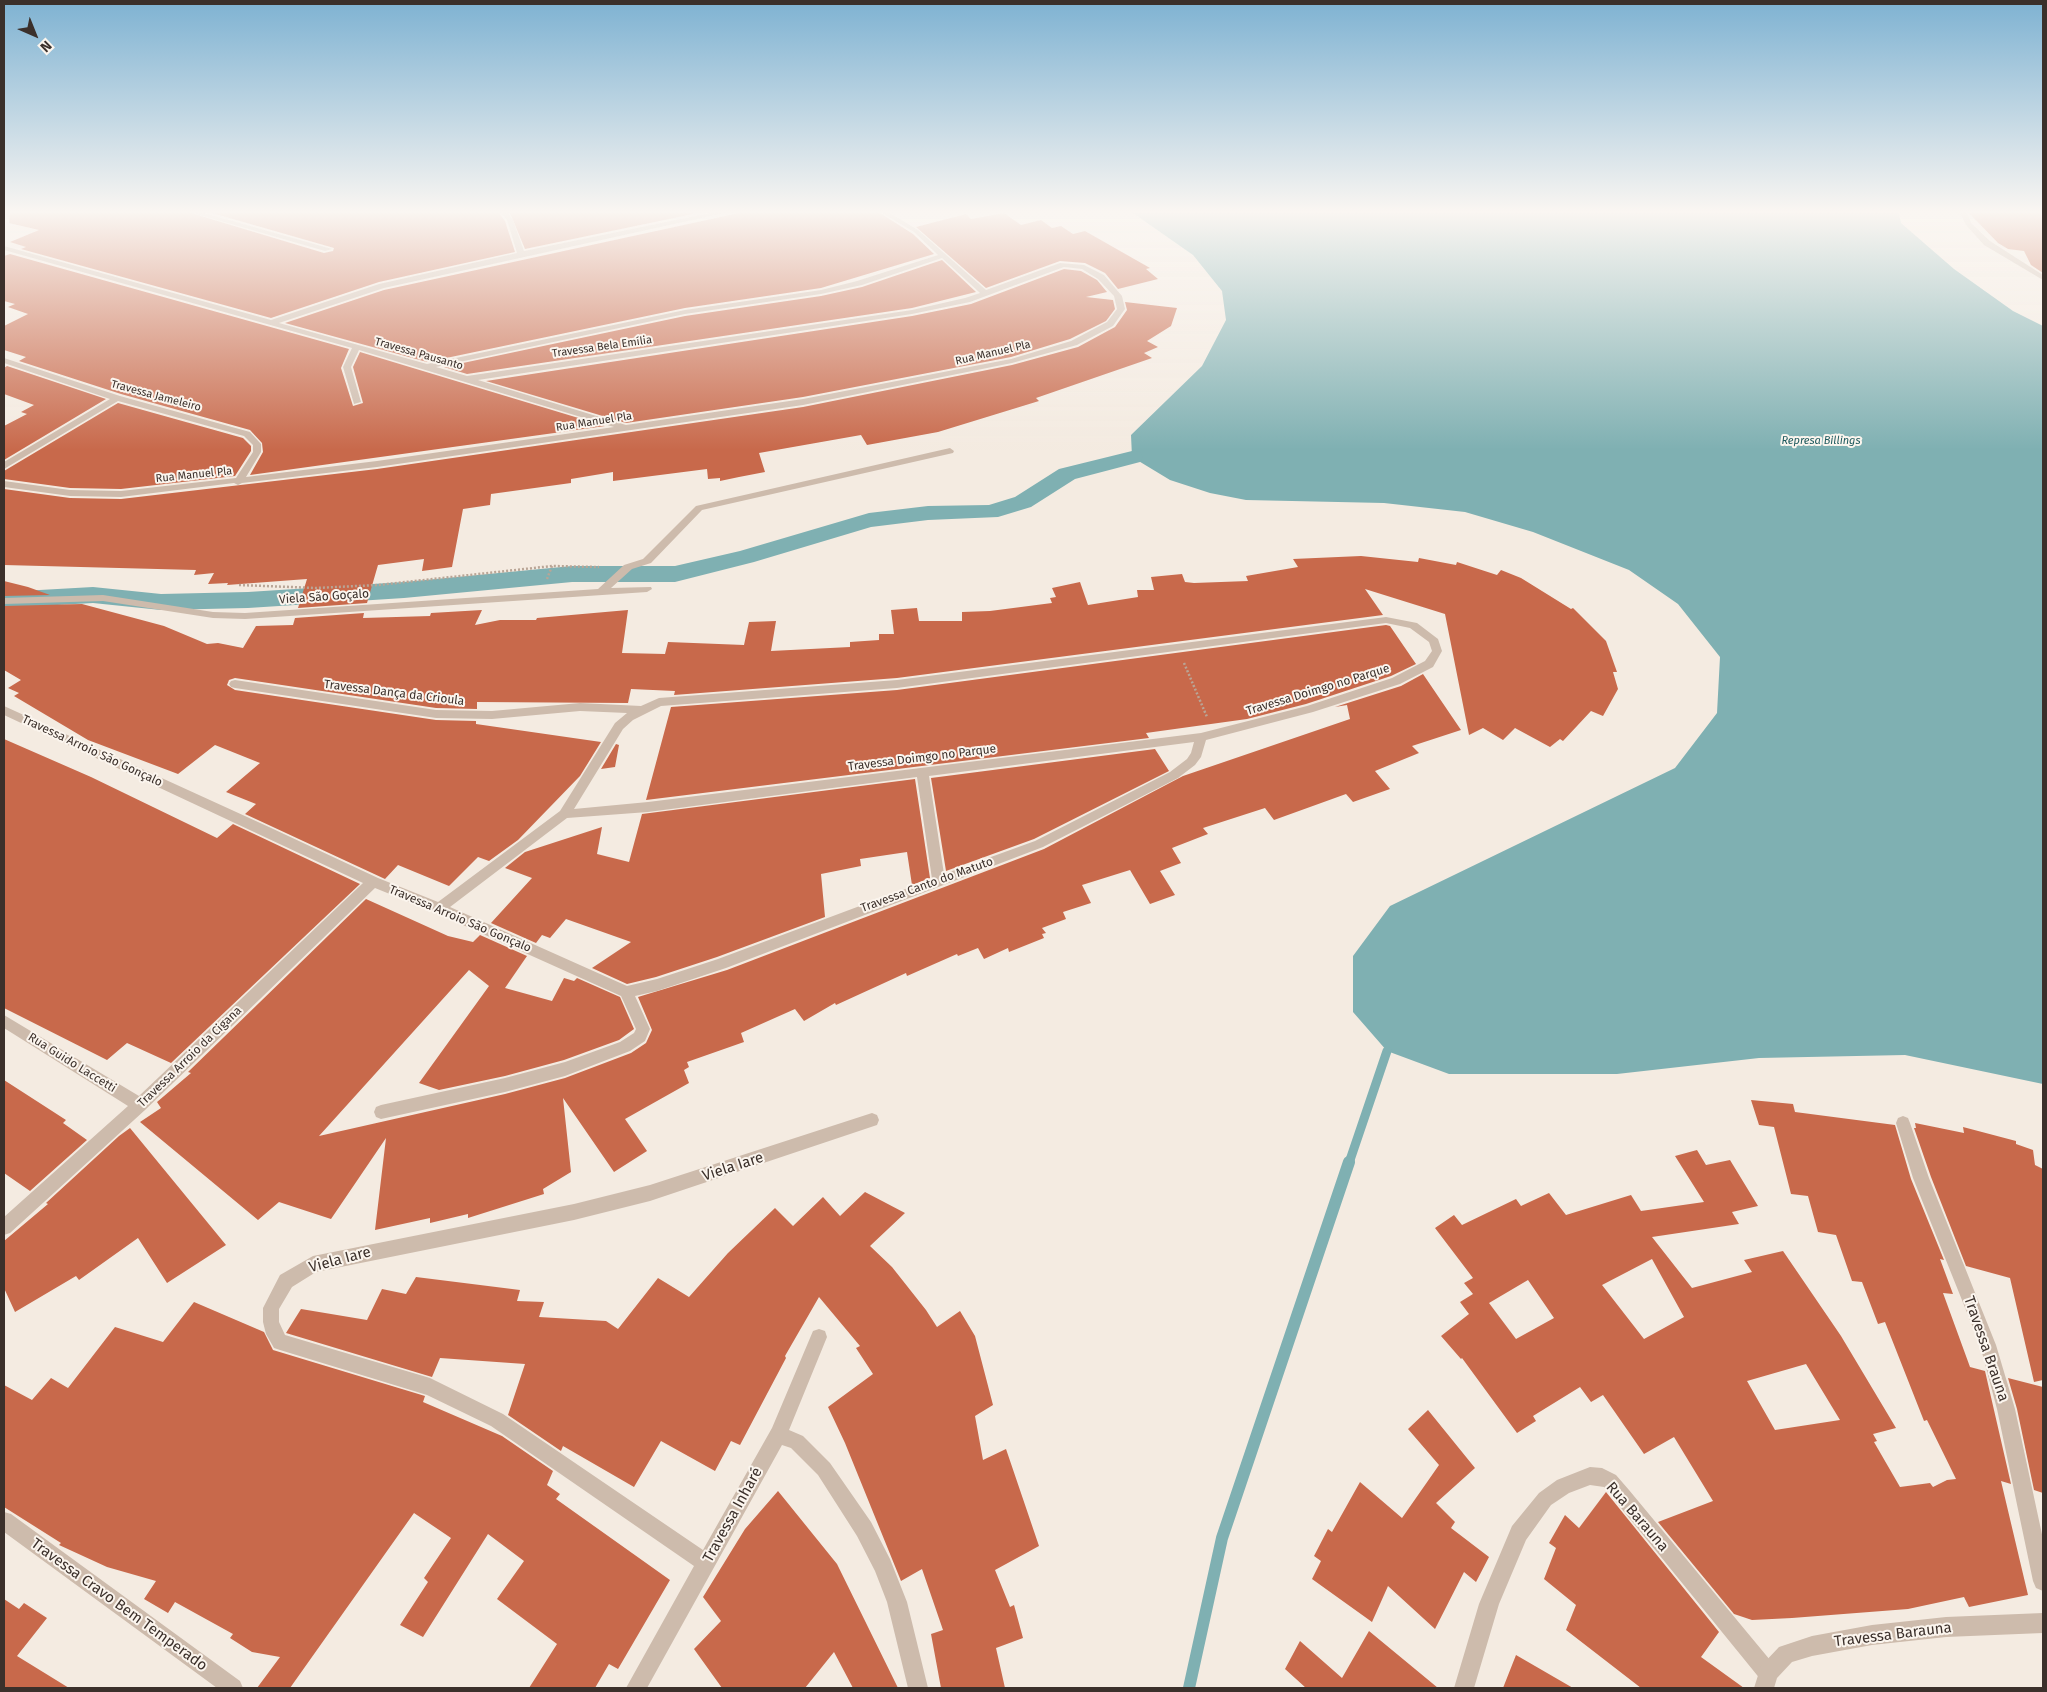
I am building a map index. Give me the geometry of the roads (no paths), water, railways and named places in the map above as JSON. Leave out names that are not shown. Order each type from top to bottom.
[{"type":"street","name":"Travessa Pausanto","points":[[160,292],[425,366],[626,428]]},
{"type":"street","points":[[270,323],[364,292]]},
{"type":"street","points":[[425,366],[685,312],[814,292]]},
{"type":"street","name":"Travessa Bela Emília","points":[[466,379],[903,314],[946,306],[991,292]]},
{"type":"street","name":"Rua Manuel Pla","points":[[4,484],[70,493],[96,494],[238,482],[464,453],[803,402],[1012,361],[1074,343],[1110,324],[1121,309],[1118,296],[1115,292]]},
{"type":"street","points":[[356,348],[347,367],[357,402]]},
{"type":"street","name":"Travessa Jameleiro","points":[[4,360],[117,398],[229,428],[254,438],[257,444],[257,452],[238,482]]},
{"type":"street","points":[[4,466],[117,398]]},
{"type":"street","points":[[604,589],[627,568],[647,561],[699,508],[950,451]]},
{"type":"street","name":"Viela São Goçalo","points":[[4,601],[103,598],[213,615],[245,616],[604,589],[647,589]]},
{"type":"street","name":"Travessa Doimgo no Parque","points":[[564,814],[648,808],[1201,737],[1309,709],[1396,681],[1417,671],[1433,660],[1437,651],[1434,641],[1413,625],[1386,620],[897,684],[667,700],[641,710]]},
{"type":"street","name":"Travessa Dança da Crioula","points":[[235,684],[436,714],[492,715],[587,707],[641,710]]},
{"type":"street","name":"Travessa Arroio São Gonçalo","points":[[4,710],[265,830],[373,882],[439,908],[626,992]]},
{"type":"street","points":[[439,908],[564,814],[612,736],[629,717],[641,710]]},
{"type":"street","name":"Travessa Canto do Matuto","points":[[626,992],[657,985],[721,964],[939,880],[1039,844],[1174,775],[1191,762],[1197,754],[1201,737]]},
{"type":"street","points":[[922,772],[939,880]]},
{"type":"street","name":"Travessa Arroio da Cigana","points":[[4,1227],[140,1105],[373,882]]},
{"type":"street","points":[[381,1112],[505,1085],[565,1069],[624,1047],[643,1034],[626,992]]},
{"type":"street","name":"Rua Guido Laccetti","points":[[4,1022],[140,1105]]},
{"type":"street","name":"Viela Iare","points":[[706,1563],[497,1420],[430,1387],[280,1342],[271,1322],[271,1308],[286,1281],[313,1264],[574,1212],[650,1193],[872,1120]]},
{"type":"street","name":"Travessa Brauna","points":[[1903,1123],[1921,1178],[1988,1345],[2006,1409],[2043,1581]]},
{"type":"street","name":"Travessa Inharé","points":[[636,1688],[778,1434],[819,1337]]},
{"type":"street","points":[[778,1434],[797,1442],[824,1468],[864,1529],[883,1566],[897,1602],[918,1688]]},
{"type":"street","name":"Rua Barauna","points":[[1464,1688],[1489,1604],[1519,1533],[1545,1499],[1563,1486],[1590,1476],[1602,1477],[1619,1491],[1766,1681]]},
{"type":"street","name":"Travessa Cravo Bem Temperado","points":[[4,1521],[233,1688]]},
{"type":"street","name":"Travessa Barauna","points":[[1766,1681],[1786,1654],[1812,1646],[1864,1636],[1946,1627],[2043,1624]]},
{"type":"water","name":"Represa Billings","points":[[1222,292],[1986,292],[2013,311],[2043,326],[2043,1084],[1905,1055],[1759,1058],[1617,1074],[1449,1074],[1387,1051],[1353,1012],[1353,956],[1390,906],[1675,768],[1717,713],[1720,657],[1678,604],[1629,570],[1533,532],[1465,512],[1384,503],[1246,500],[1210,493],[1170,480],[1132,457],[1131,435],[1202,366],[1226,320]]},
{"type":"waterway","points":[[4,600],[93,595],[161,602],[248,600],[404,590],[572,574],[675,574],[746,557],[869,520],[928,513],[990,512],[1023,502],[1067,474],[1132,457]]},
{"type":"waterway","points":[[1349,1163],[1387,1051]]},
{"type":"waterway","points":[[1189,1688],[1222,1538],[1349,1162]]}]
